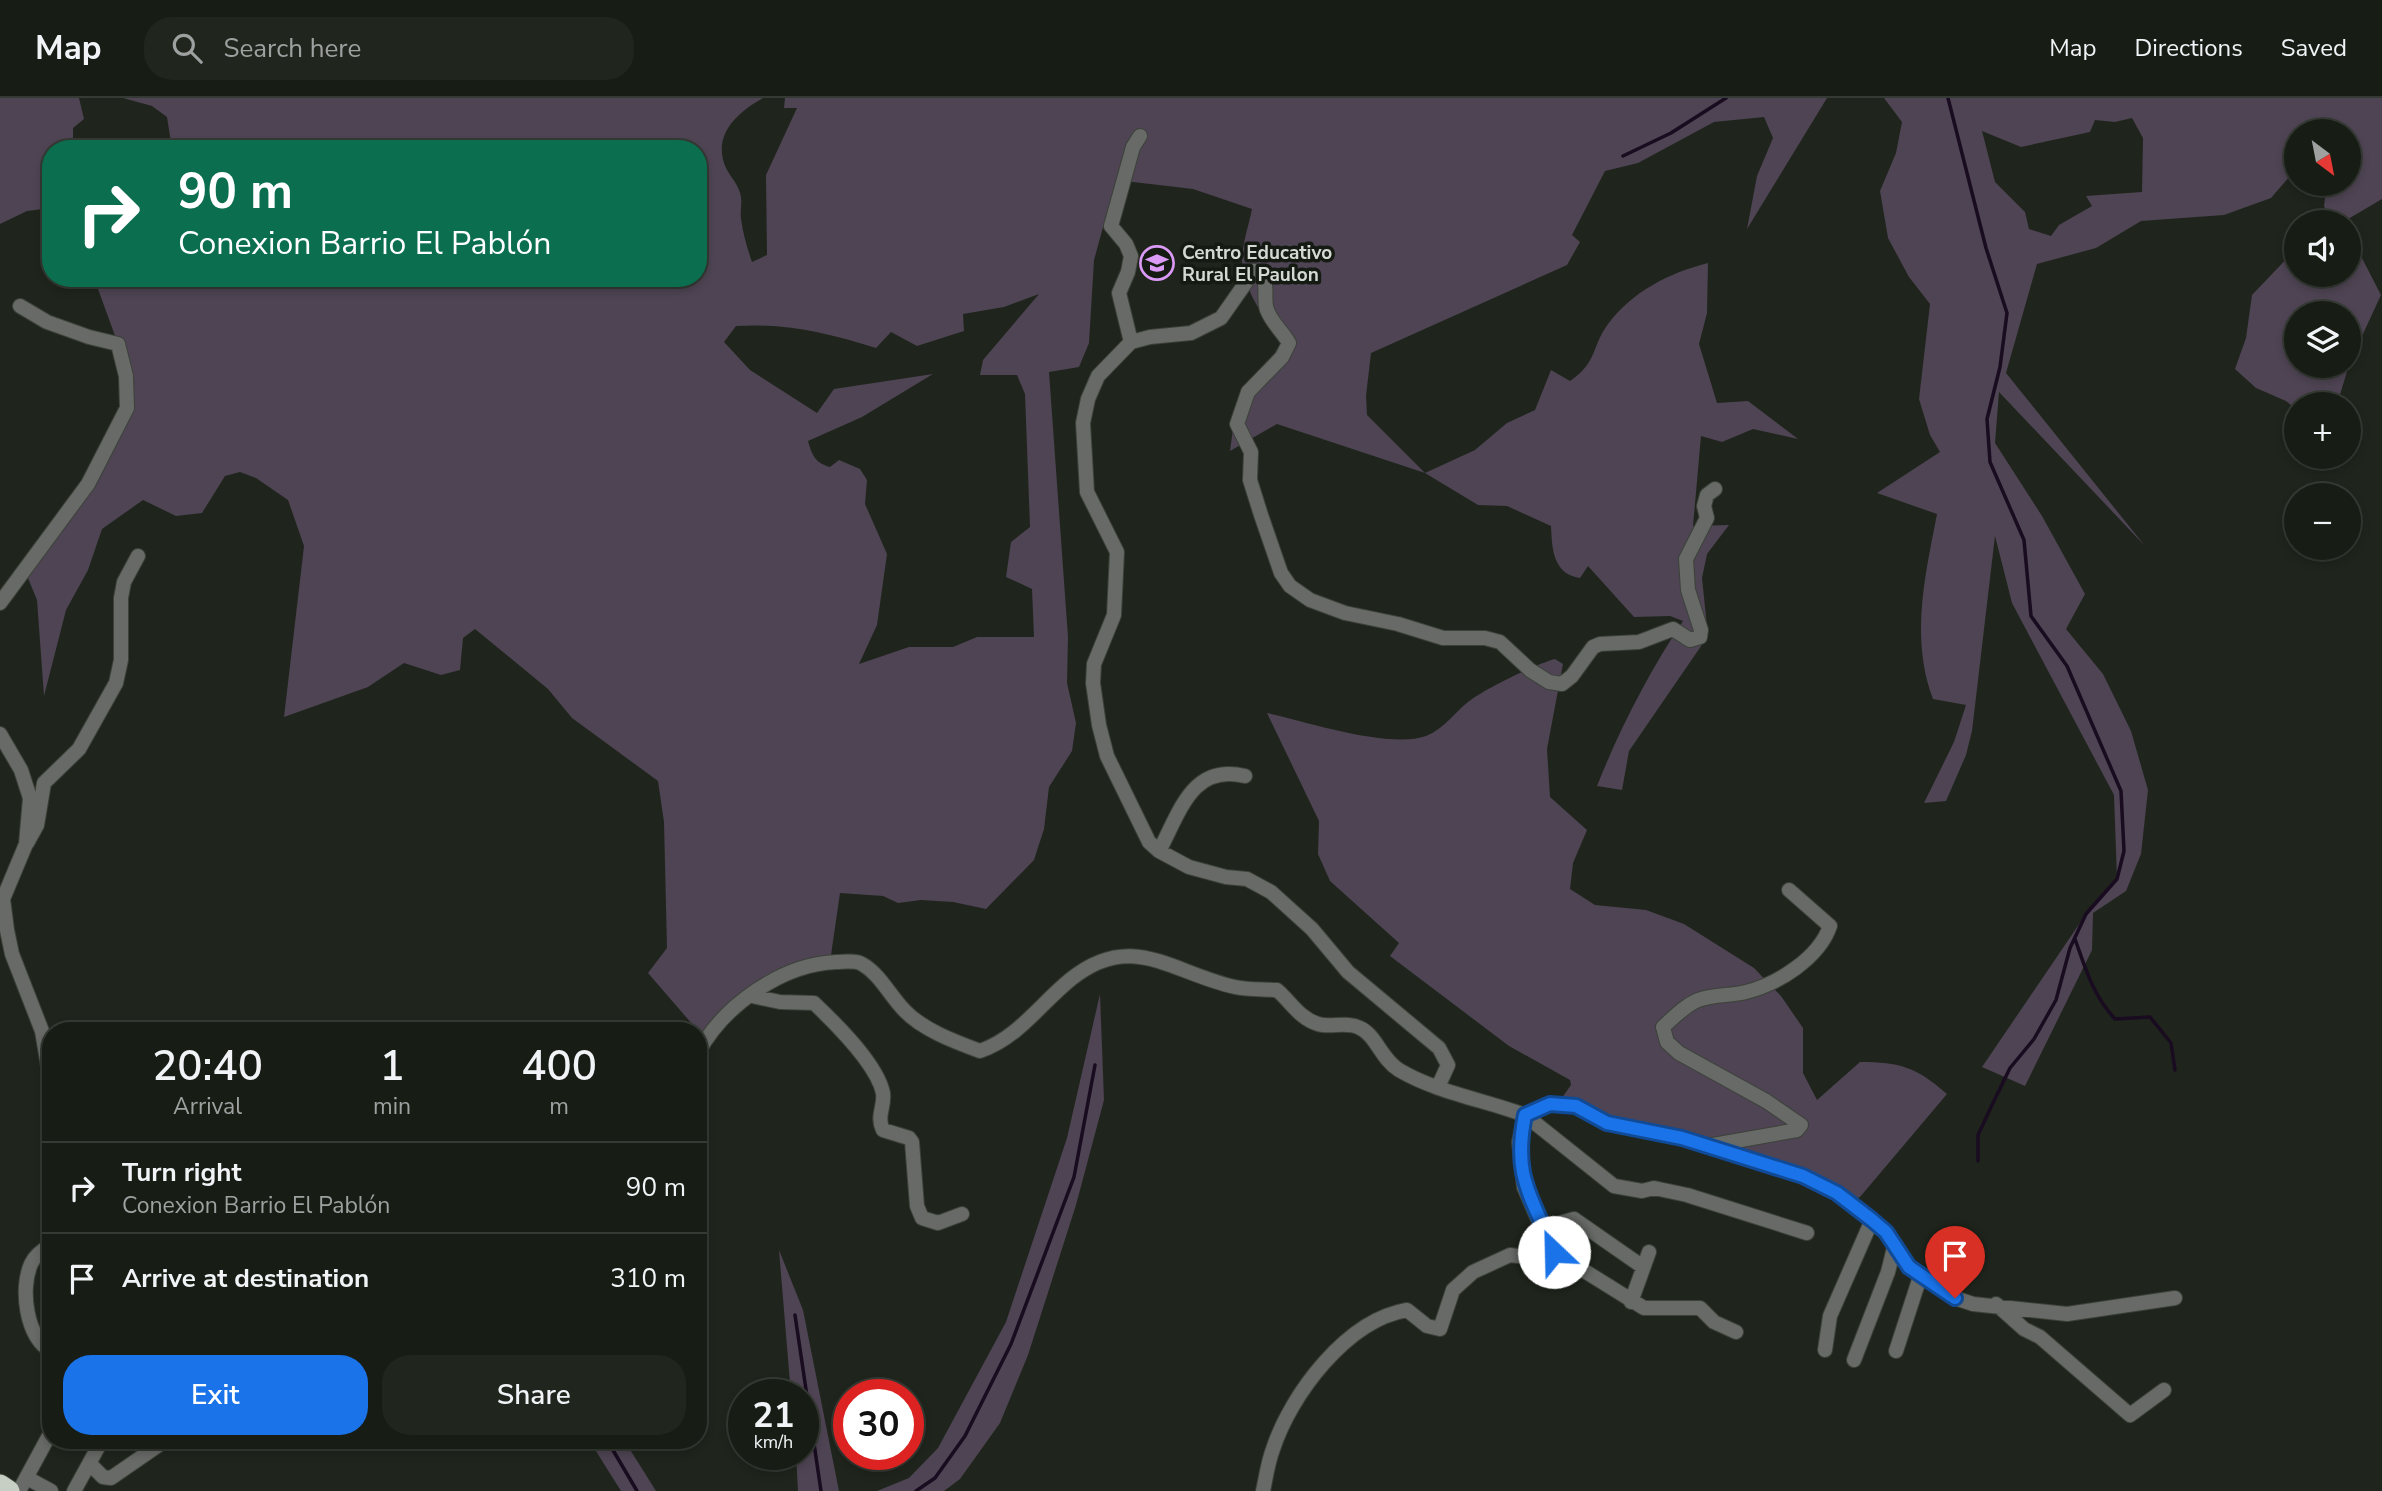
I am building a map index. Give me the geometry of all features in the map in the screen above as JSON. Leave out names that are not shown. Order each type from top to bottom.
[{"type":"highway","points":[[0,1485],[9,1491]]},
{"type":"street","points":[[1131,342],[1119,293],[1131,256],[1126,244],[1111,226],[1133,147],[1140,136]]},
{"type":"street","points":[[1438,1087],[1448,1065],[1438,1048],[1348,972],[1312,929],[1271,892],[1247,879],[1226,877],[1189,867],[1159,851],[1142,830],[1137,814],[1107,756],[1093,683],[1094,664],[1114,615],[1117,552],[1087,492],[1083,423],[1098,376],[1131,342],[1150,337],[1191,333],[1221,318],[1249,277],[1254,271],[1259,272],[1265,282],[1266,307],[1274,324],[1289,343],[1282,357],[1248,392],[1237,424],[1251,452],[1250,480],[1261,515],[1281,573],[1290,586],[1310,600],[1345,613],[1398,624],[1443,638],[1485,638],[1500,642],[1549,682],[1562,684],[1572,676],[1593,648],[1600,644],[1639,642],[1673,629],[1690,640],[1700,637],[1701,630],[1688,590],[1686,559],[1707,518],[1704,506],[1707,495],[1715,489]]},
{"type":"street","points":[[0,603],[88,484],[127,408],[126,376],[118,344],[58,326],[20,306]]},
{"type":"street","points":[[42,1031],[12,954],[3,899],[37,825],[44,783],[79,749],[116,684],[121,660],[121,598],[124,582],[138,556]]},
{"type":"street","points":[[0,734],[22,770],[30,798],[26,844]]},
{"type":"street","points":[[1159,851],[1198,784],[1219,772],[1245,776]]},
{"type":"street","points":[[1708,1146],[1801,1128],[1796,1120],[1679,1053],[1663,1034],[1663,1027],[1689,1005],[1713,996],[1744,993],[1769,983],[1795,969],[1818,947],[1830,926],[1789,890]]},
{"type":"street","points":[[707,1041],[720,1024],[779,975],[805,965],[859,961],[874,972],[907,1013],[958,1043],[980,1051],[1001,1044],[1017,1032],[1035,1011],[1091,964],[1122,955],[1161,960],[1236,988],[1277,990],[1302,1016],[1319,1025],[1358,1027],[1368,1033],[1384,1060],[1415,1078],[1438,1087],[1525,1115],[1614,1186],[1642,1191],[1654,1188],[1687,1195],[1807,1233]]},
{"type":"street","points":[[752,996],[780,1002],[814,1003],[838,1025],[878,1080],[883,1096],[879,1121],[883,1130],[909,1138],[912,1142],[917,1206],[922,1218],[938,1223],[962,1214]]},
{"type":"street","points":[[1525,1115],[1550,1104],[1576,1106],[1607,1123],[1626,1129],[1656,1130],[1803,1176],[1837,1193],[1872,1220],[1895,1244],[1909,1267],[1955,1298],[1973,1304],[1996,1304],[2067,1314],[2175,1298]]},
{"type":"street","points":[[1525,1115],[1519,1142],[1524,1187],[1554,1252],[1631,1301],[1650,1310],[1700,1308],[1714,1322],[1736,1332]]},
{"type":"street","points":[[1542,1228],[1574,1219],[1643,1267]]},
{"type":"street","points":[[1825,1350],[1830,1316],[1872,1220]]},
{"type":"street","points":[[1854,1360],[1888,1272],[1895,1244]]},
{"type":"street","points":[[42,1250],[30,1265],[27,1288],[31,1329],[42,1341]]},
{"type":"street","points":[[1263,1491],[1273,1448],[1299,1395],[1343,1341],[1394,1312],[1407,1310],[1427,1326],[1440,1329],[1453,1290],[1473,1272],[1510,1255],[1543,1259],[1554,1252]]},
{"type":"street","points":[[1631,1301],[1649,1252]]},
{"type":"street","points":[[1896,1351],[1921,1274]]},
{"type":"street","points":[[1996,1304],[2024,1329],[2040,1337],[2130,1415],[2164,1390]]},
{"type":"street","points":[[19,1491],[42,1449]]},
{"type":"street","points":[[74,1491],[98,1449]]},
{"type":"street","points":[[90,1464],[103,1477],[111,1478],[153,1449]]},
{"type":"street","points":[[27,1478],[51,1491]]},
{"type":"shaded area","points":[[0,98],[79,98],[84,119],[73,128],[73,140],[42,140],[42,209],[27,211],[0,224]]},
{"type":"shaded area","points":[[123,98],[763,98],[746,109],[731,124],[726,132],[722,152],[726,167],[740,192],[742,224],[752,262],[767,255],[766,175],[797,108],[784,108],[785,98],[1827,98],[1747,229],[1757,176],[1773,138],[1764,117],[1714,122],[1638,163],[1605,171],[1572,235],[1580,242],[1567,265],[1371,353],[1366,396],[1367,415],[1425,473],[1277,424],[1230,451],[1234,421],[1283,339],[1261,313],[1245,279],[1242,257],[1252,209],[1193,189],[1116,180],[1094,260],[1089,343],[1079,367],[1049,372],[1068,637],[1067,683],[1076,723],[1072,751],[1049,787],[1044,829],[1034,860],[986,909],[953,902],[921,900],[898,903],[883,896],[840,893],[831,955],[778,973],[707,1037],[707,1022],[690,1022],[648,973],[667,948],[664,822],[658,781],[572,718],[548,689],[475,629],[463,638],[460,670],[441,675],[404,663],[368,687],[284,717],[304,546],[288,500],[256,478],[240,472],[225,476],[202,513],[176,516],[143,500],[102,529],[88,570],[66,610],[44,696],[37,600],[25,571],[66,516],[127,408],[122,355],[97,287],[707,287],[707,140],[171,140],[167,117],[152,106]],"holes":[[[1039,294],[983,360],[980,375],[1017,375],[1025,394],[1030,527],[1011,542],[1006,577],[1032,589],[1034,637],[977,637],[953,647],[909,647],[859,664],[877,625],[887,554],[865,504],[867,480],[860,469],[839,460],[830,467],[821,463],[813,454],[808,441],[862,417],[933,374],[834,389],[817,413],[750,370],[724,342],[736,326],[755,325],[807,330],[876,348],[891,332],[917,346],[964,331],[963,314],[1004,307]]]},
{"type":"shaded area","points":[[1884,98],[2382,98],[2382,199],[2361,211],[2326,210],[2324,206],[2325,196],[2361,196],[2361,119],[2284,119],[2284,183],[2271,198],[2224,215],[2141,221],[2096,248],[2037,264],[2006,373],[2145,546],[1999,392],[1995,443],[2042,516],[2085,594],[2066,629],[2103,674],[2131,731],[2148,790],[2141,854],[2126,891],[2093,913],[2092,950],[2025,1086],[1982,1067],[2086,914],[2117,879],[2114,795],[2012,603],[1995,536],[1972,731],[1966,755],[1946,801],[1924,803],[1954,742],[1966,705],[1933,699],[1922,653],[1924,584],[1937,514],[1877,493],[1940,452],[1930,435],[1919,399],[1930,304],[1909,277],[1888,238],[1880,191],[1896,153],[1902,122]],"holes":[[[2132,118],[2143,138],[2142,192],[2086,196],[2092,206],[2059,225],[2051,236],[2029,229],[2025,212],[1995,182],[1982,131],[2021,147],[2090,132],[2095,120],[2115,122]]]},
{"type":"shaded area","points":[[2361,256],[2381,295],[2361,338],[2361,301],[2284,301],[2284,378],[2345,378],[2341,392],[2284,392],[2284,400],[2256,388],[2235,369],[2246,338],[2252,295],[2284,262],[2284,287],[2361,287]]},
{"type":"shaded area","points":[[1708,263],[1707,313],[1699,344],[1717,403],[1748,401],[1798,439],[1753,429],[1722,442],[1701,436],[1693,526],[1729,525],[1707,554],[1702,578],[1708,636],[1629,751],[1622,790],[1597,786],[1636,701],[1683,621],[1670,616],[1634,617],[1588,566],[1580,578],[1571,576],[1559,566],[1553,552],[1551,526],[1507,506],[1478,505],[1425,473],[1475,450],[1507,423],[1535,410],[1551,370],[1570,381],[1579,374],[1590,361],[1608,324],[1640,293],[1679,272]]},
{"type":"shaded area","points":[[1555,659],[1563,664],[1547,749],[1550,797],[1587,830],[1573,863],[1570,889],[1595,905],[1646,910],[1684,924],[1754,968],[1781,996],[1803,1028],[1803,1073],[1817,1100],[1860,1062],[1886,1063],[1907,1068],[1947,1094],[1860,1197],[1846,1203],[1817,1187],[1559,1102],[1571,1085],[1570,1080],[1509,1046],[1390,956],[1399,943],[1330,881],[1318,854],[1319,821],[1267,713],[1370,737],[1410,739],[1426,736],[1486,690],[1523,671]]},
{"type":"shaded area","points":[[1100,994],[1104,1100],[1076,1205],[1028,1355],[1000,1423],[960,1479],[944,1491],[877,1491],[909,1478],[917,1470],[924,1470],[924,1462],[938,1448],[1006,1322],[1067,1138]]},
{"type":"shaded area","points":[[779,1250],[803,1310],[817,1379],[790,1379]]},
{"type":"shaded area","points":[[819,1390],[839,1491],[798,1491],[797,1470],[819,1470]]},
{"type":"shaded area","points":[[595,1449],[630,1449],[656,1491],[621,1491]]},
{"type":"waterway","points":[[1623,156],[1671,133],[1726,98]]},
{"type":"waterway","points":[[1948,98],[1986,248],[2007,313],[2000,367],[1987,419],[1990,462],[2024,540],[2031,616],[2067,666],[2121,791],[2124,851],[2117,879],[2086,914],[2070,948],[2056,1000],[2034,1039],[2010,1068],[1993,1103],[1978,1135],[1978,1161]]},
{"type":"waterway","points":[[2075,939],[2091,982],[2107,1010],[2115,1019],[2150,1017],[2171,1043],[2175,1070]]},
{"type":"waterway","points":[[916,1491],[935,1478],[965,1436],[1011,1344],[1074,1177],[1095,1065]]},
{"type":"waterway","points":[[795,1315],[821,1491]]},
{"type":"waterway","points":[[612,1449],[637,1491]]},
{"type":"place","name":"Centro Educativo Rural El Paulon","points":[[1157,263]]},
{"type":"route","points":[[1554,1252],[1524,1187],[1519,1142],[1525,1115],[1550,1104],[1560,1103],[1594,1113],[1607,1123],[1626,1129],[1656,1130],[1803,1176],[1837,1193],[1872,1220],[1886,1232],[1909,1267],[1955,1298]]}]
